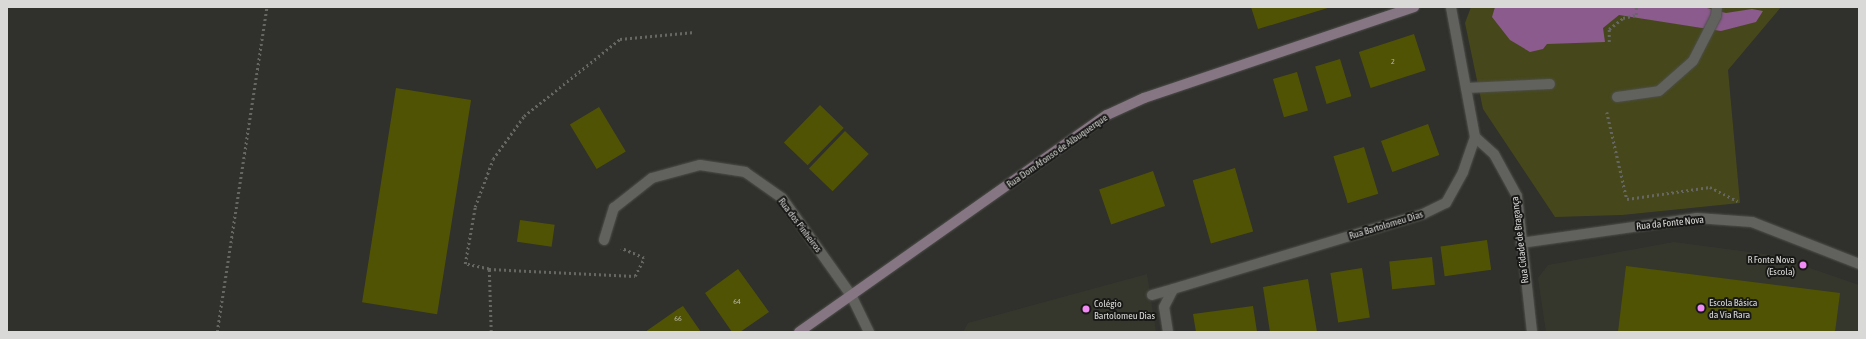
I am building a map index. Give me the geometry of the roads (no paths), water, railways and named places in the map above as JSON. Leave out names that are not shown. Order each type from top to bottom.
[{"type":"main road","name":"Rua Dom Afonso de Albuquerque","points":[[799,332],[1107,115],[1144,98],[1414,7]]},
{"type":"street","name":"Rua Bartolomeu Dias","points":[[1152,295],[1423,214],[1446,203],[1463,172],[1475,136],[1451,7]]},
{"type":"street","points":[[1617,97],[1659,91],[1693,61],[1716,16],[1717,7]]},
{"type":"street","points":[[1466,88],[1550,84]]},
{"type":"street","name":"Rua Cidade de Bragança","points":[[1475,136],[1494,154],[1517,196],[1532,332]]},
{"type":"street","name":"Rua dos Pinheiros","points":[[604,240],[614,208],[652,178],[700,165],[745,172],[782,198],[851,295],[869,332]]},
{"type":"street","name":"Rua da Fonte Nova","points":[[1521,243],[1697,218],[1752,222],[1859,264]]},
{"type":"street","points":[[1168,332],[1164,307],[1173,289]]},
{"type":"place","name":"R Fonte Nova (Escola)","points":[[1803,265]]},
{"type":"place","name":"Escola Básica da Via Rara","points":[[1701,308]]},
{"type":"place","name":"Colégio Bartolomeu Dias","points":[[1086,309]]}]
